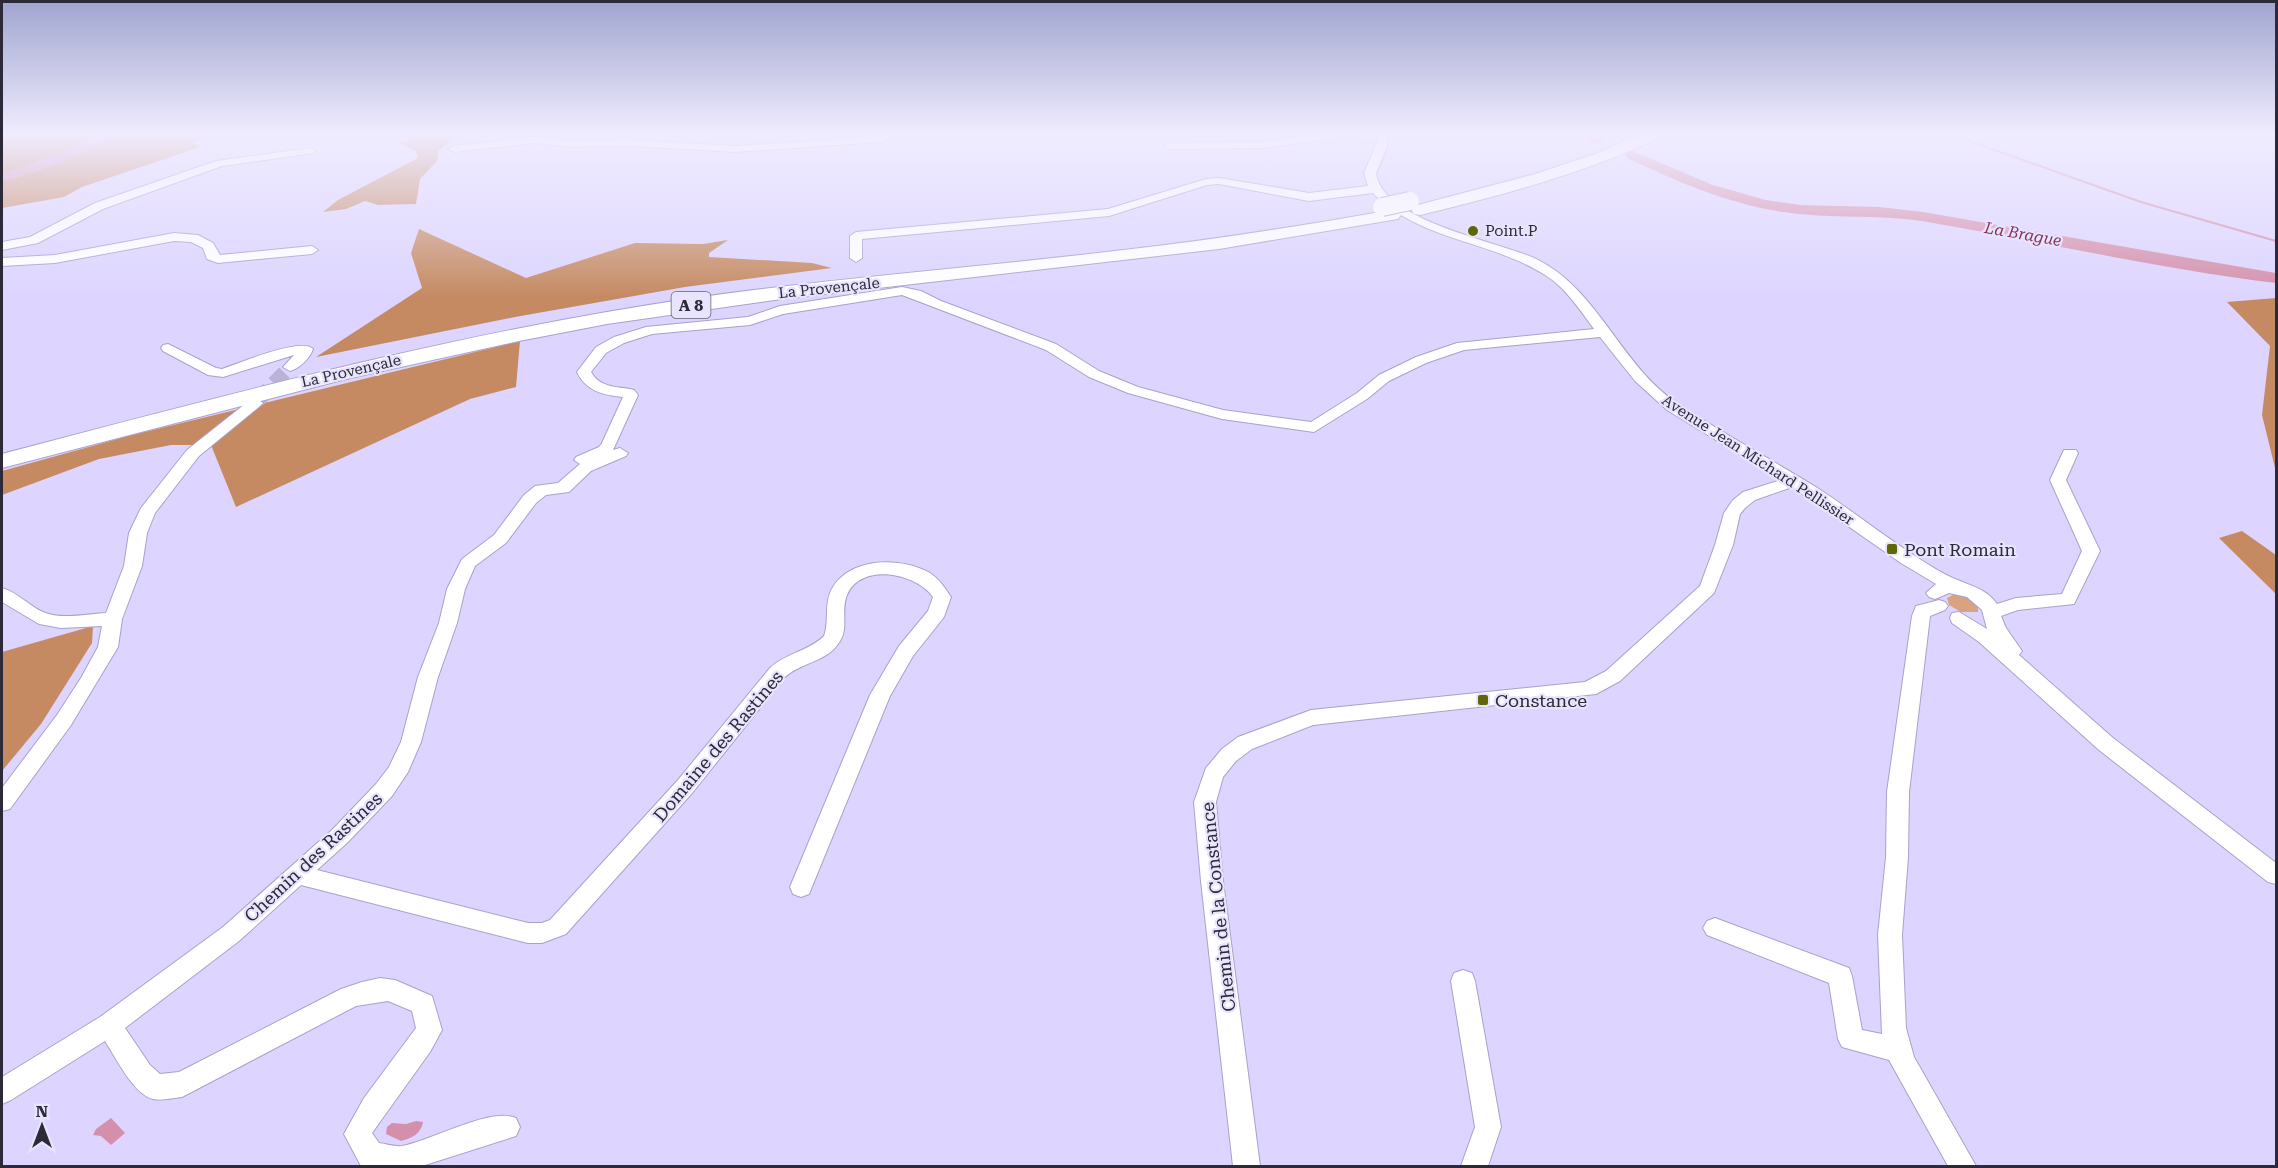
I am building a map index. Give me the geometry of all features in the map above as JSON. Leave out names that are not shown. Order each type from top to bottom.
[{"type":"highway","name":"La Provençale","points":[[2,449],[364,357],[479,331],[620,305],[790,282],[1215,235],[1312,221],[1383,204],[1415,205],[1494,188]]},
{"type":"highway","name":"La Provençale","points":[[2,461],[373,366],[579,323],[742,298],[1241,241],[1383,204]]},
{"type":"street","points":[[2,246],[37,239],[99,206],[151,188]]},
{"type":"street","points":[[856,258],[854,239],[856,236],[1109,212],[1191,188]]},
{"type":"street","points":[[1256,188],[1309,197],[1383,204]]},
{"type":"street","points":[[1374,188],[1383,204]]},
{"type":"street","name":"Avenue Jean Michard Pellissier","points":[[1383,204],[1416,220],[1512,253],[1551,273],[1574,294],[1642,380],[1672,407],[1795,481],[1907,560],[1955,587],[1973,592],[1989,610]]},
{"type":"street","points":[[2,260],[55,259],[174,237],[194,238],[209,246],[212,256],[218,259],[312,250]]},
{"type":"street","points":[[2,260],[19,244]]},
{"type":"street","points":[[582,460],[605,450],[631,395],[597,388],[587,381],[584,372],[601,350],[619,340],[651,330],[750,321],[780,310],[879,293],[902,291],[916,294],[936,304],[1051,347],[1094,374],[1154,397],[1222,414],[1314,427],[1362,396],[1384,378],[1421,360],[1462,346],[1603,332]]},
{"type":"street","points":[[168,348],[213,372],[223,373],[287,352],[306,349],[305,353],[290,367]]},
{"type":"street","points":[[2,803],[33,763],[88,683],[108,647],[113,619],[133,566],[138,533],[147,512],[193,453],[255,403]]},
{"type":"street","name":"Chemin des Rastines","points":[[2,1091],[109,1025],[231,934],[298,875],[365,810],[397,771],[411,742],[428,677],[448,623],[456,589],[468,563],[500,539],[530,499],[541,490],[563,488],[585,468],[620,453]]},
{"type":"street","points":[[1959,618],[1981,621],[1989,610],[2016,604],[2068,600],[2091,551],[2058,480],[2070,453]]},
{"type":"street","name":"Chemin de la Constance","points":[[1246,1167],[1204,802],[1213,774],[1229,755],[1245,743],[1311,718],[1589,689],[1613,676],[1708,589],[1724,545],[1732,513],[1739,504],[1749,496],[1795,481]]},
{"type":"street","name":"Avenue Jean Michard Pellissier","points":[[1907,560],[1937,599],[1959,618]]},
{"type":"street","name":"Domaine des Rastines","points":[[298,875],[528,933],[542,933],[558,927],[627,855],[781,670],[820,650],[833,639],[836,626],[836,597],[848,582],[867,572],[894,568],[917,573],[937,586],[942,597],[937,613],[906,651],[880,694],[801,887]]},
{"type":"street","points":[[1955,587],[1942,588],[1937,599],[1923,610],[1921,616],[1898,792],[1897,857],[1890,935],[1893,1028],[1902,1061],[1963,1167]]},
{"type":"street","points":[[2,594],[39,618],[61,622],[113,619]]},
{"type":"street","points":[[1989,610],[2002,637],[2036,683]]},
{"type":"street","points":[[1959,618],[1986,637],[2106,744],[2277,875]]},
{"type":"street","points":[[1714,928],[1840,976],[1851,1038],[1899,1050]]},
{"type":"street","points":[[1463,981],[1488,1127],[1475,1167]]},
{"type":"street","points":[[109,1025],[141,1074],[155,1087],[182,1084],[350,997],[377,988],[404,992],[423,1004],[429,1030],[415,1055],[369,1112],[357,1134],[371,1156],[401,1160],[459,1140],[507,1127]]},
{"type":"shaded area","points":[[2,188],[81,188],[64,197],[2,208]]},
{"type":"shaded area","points":[[362,188],[419,188],[416,204],[378,205],[365,201],[346,209],[323,212],[338,200]]},
{"type":"shaded area","points":[[419,229],[526,278],[635,243],[703,244],[728,240],[709,253],[709,257],[812,263],[832,268],[685,287],[515,317],[316,357],[422,288],[411,253]]},
{"type":"shaded area","points":[[2276,298],[2276,472],[2262,415],[2270,346],[2227,302]]},
{"type":"shaded area","points":[[520,341],[516,387],[470,399],[236,507],[211,445],[171,445],[99,459],[2,495],[2,471],[132,435]]},
{"type":"shaded area","points":[[2242,531],[2276,555],[2276,594],[2219,538]]},
{"type":"shaded area","points":[[1955,594],[1968,597],[1978,604],[1978,612],[1961,612],[1949,605],[1947,598]]},
{"type":"shaded area","points":[[93,626],[92,643],[41,724],[2,771],[2,652]]},
{"type":"shaded area","points":[[111,1118],[125,1133],[111,1145],[101,1136],[93,1135],[96,1129]]},
{"type":"shaded area","points":[[416,1121],[423,1122],[422,1126],[415,1135],[409,1138],[401,1141],[386,1134],[387,1127],[392,1123],[406,1124]]},
{"type":"waterway","name":"La Brague","points":[[1707,188],[1766,205],[1913,215],[2276,278]]},
{"type":"waterway","points":[[2100,188],[2141,202],[2276,241]]},
{"type":"tunnel","points":[[258,400],[290,367]]},
{"type":"place","name":"Point.P","points":[[1473,231]]},
{"type":"place","name":"Pont Romain","points":[[1892,549]]},
{"type":"place","name":"Constance","points":[[1483,700]]}]
